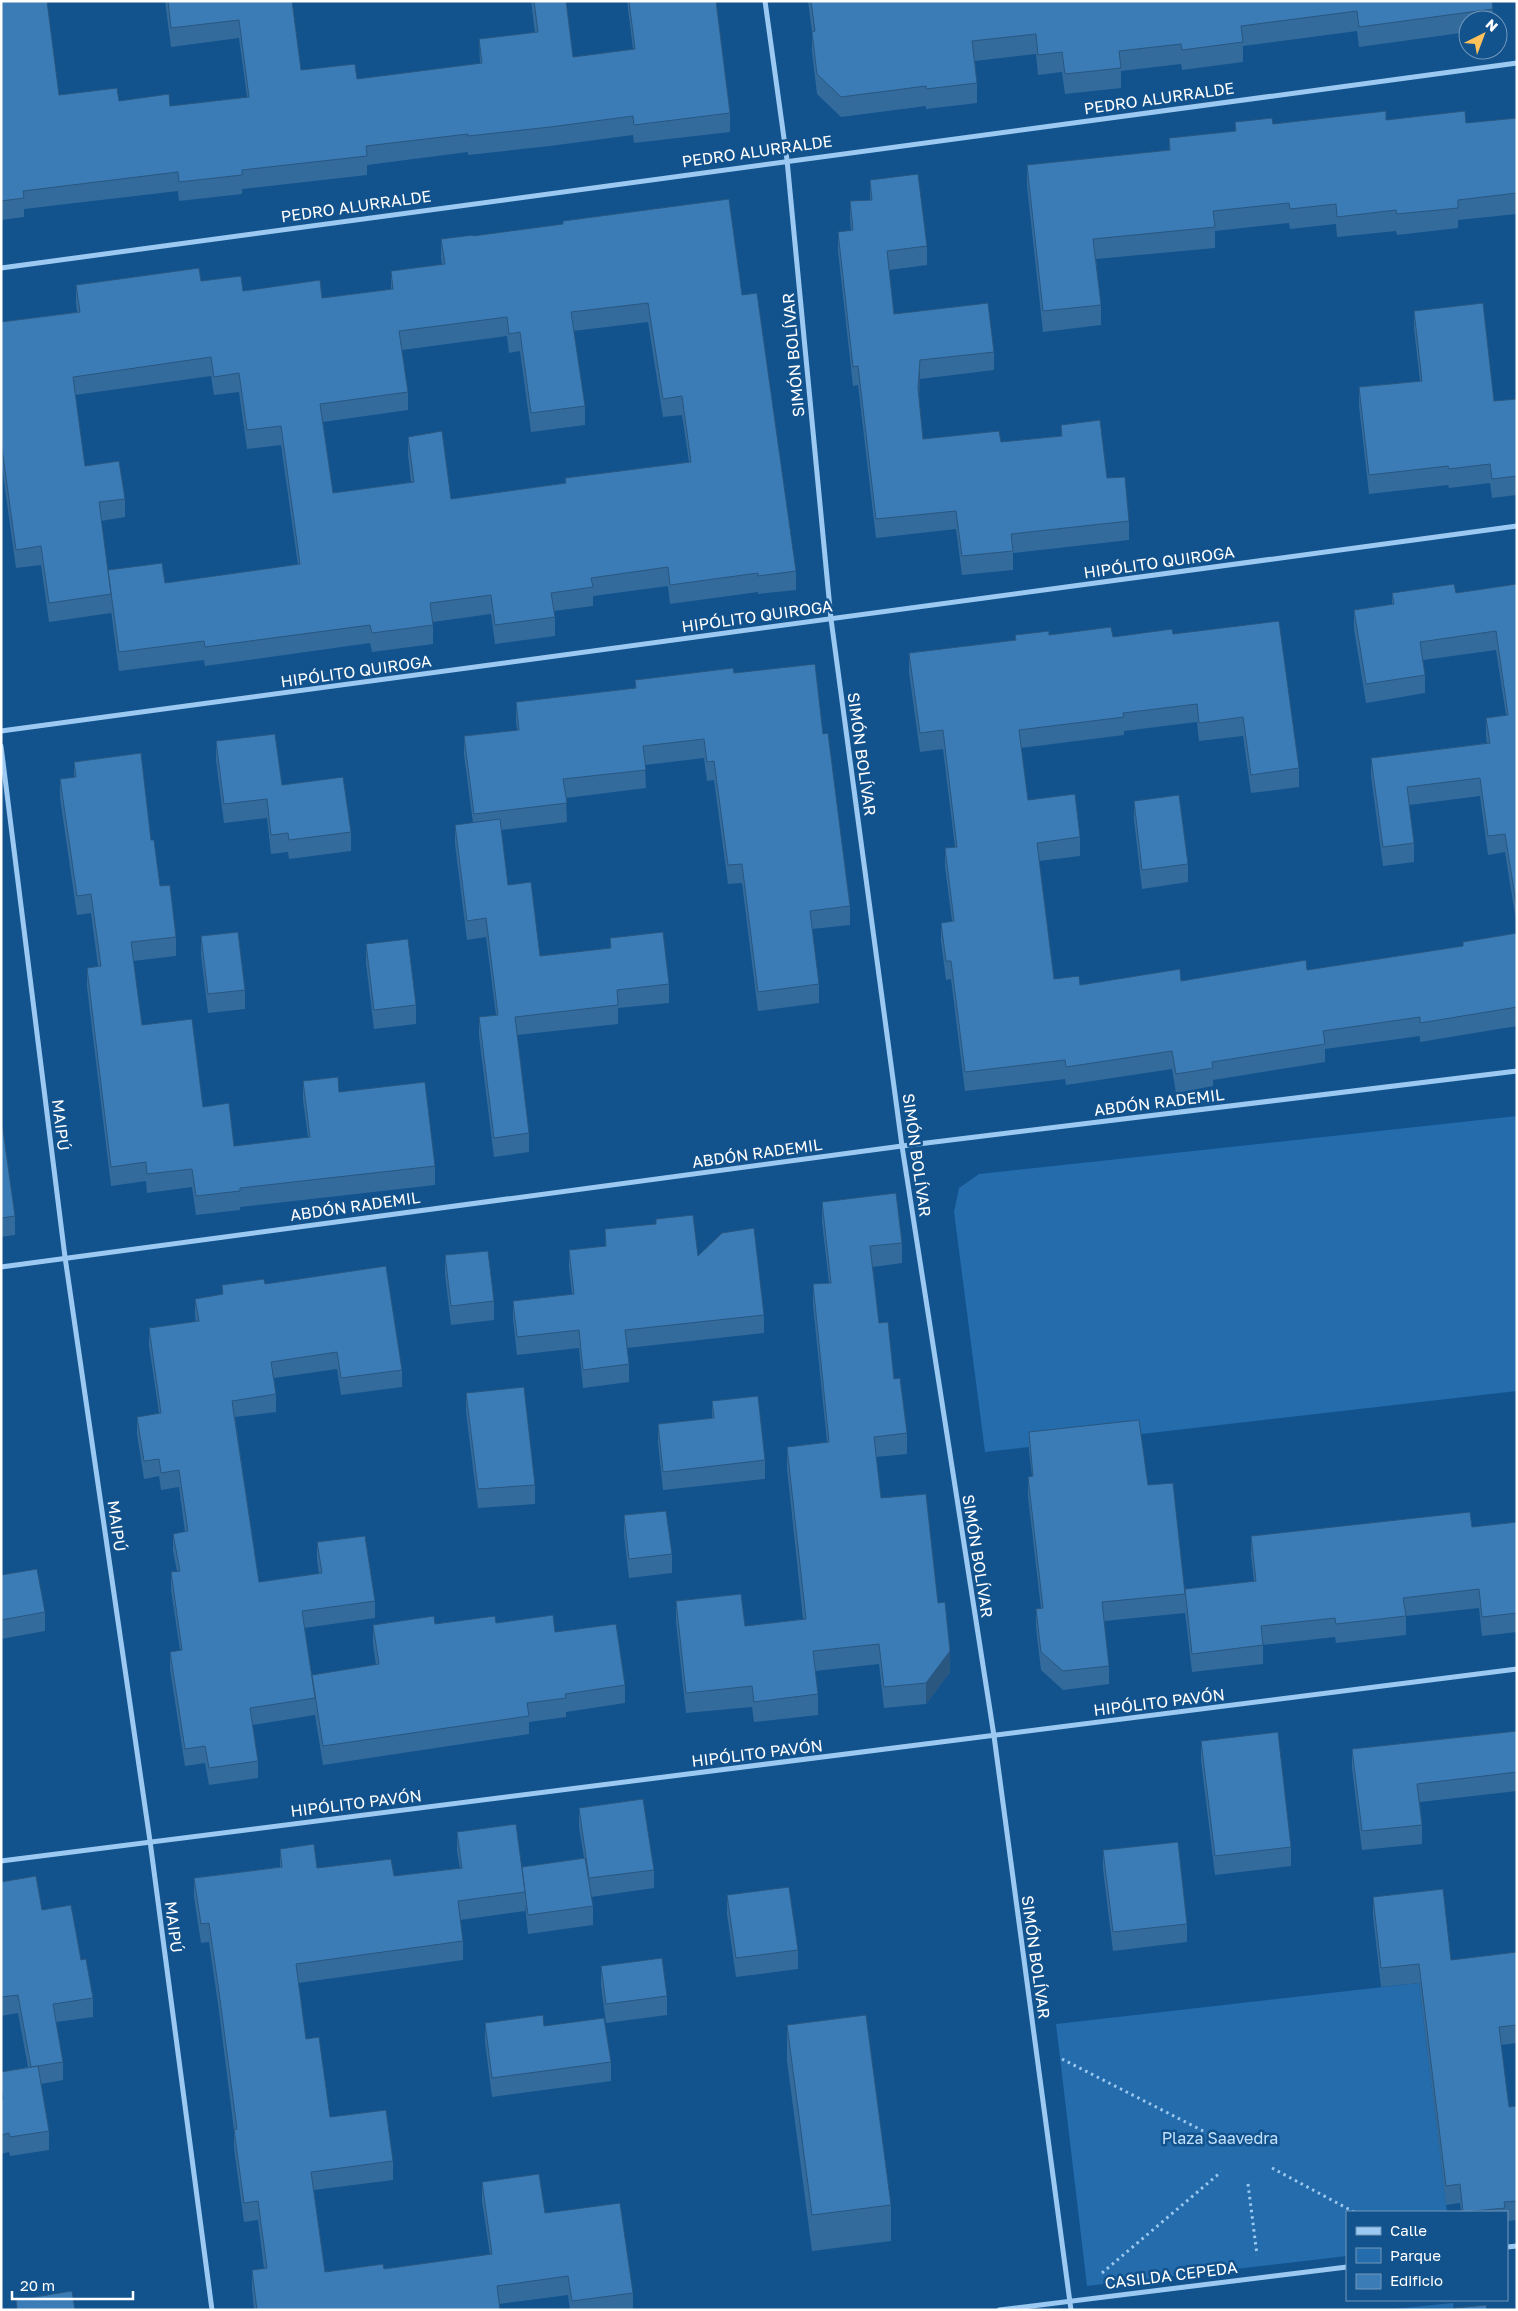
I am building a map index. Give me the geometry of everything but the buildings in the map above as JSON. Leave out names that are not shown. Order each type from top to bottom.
[{"type":"street","name":"SIMÓN BOLÍVAR","points":[[765,1],[787,160],[831,619],[902,1146],[994,1736],[1071,2310]]},
{"type":"street","name":"PEDRO ALURRALDE","points":[[1,268],[787,160],[1517,63]]},
{"type":"street","name":"HIPÓLITO QUIROGA","points":[[1,731],[1517,526]]},
{"type":"street","name":"MAIPÚ","points":[[1,746],[65,1257],[150,1841],[212,2310]]},
{"type":"street","name":"ABDÓN RADEMIL","points":[[1,1266],[902,1146],[1517,1071]]},
{"type":"street","name":"HIPÓLITO PAVÓN","points":[[1,1861],[1517,1669]]},
{"type":"street","name":"CASILDA CEPEDA","points":[[999,2310],[1346,2267]]},
{"type":"path","points":[[1036,2046],[1215,2137]]},
{"type":"path","points":[[1272,2168],[1352,2211]]},
{"type":"path","points":[[1069,2300],[1221,2172]]},
{"type":"path","points":[[1248,2184],[1260,2277]]},
{"type":"green space","points":[[1517,1116],[1517,1391],[985,1452],[954,1212],[959,1188],[979,1174]]},
{"type":"green space","name":"Plaza Saavedra","points":[[1419,1983],[1447,2211],[1346,2211],[1346,2256],[1087,2286],[1056,2024]]},
{"type":"green space","points":[[1453,2303],[1454,2310],[1383,2310]]}]
